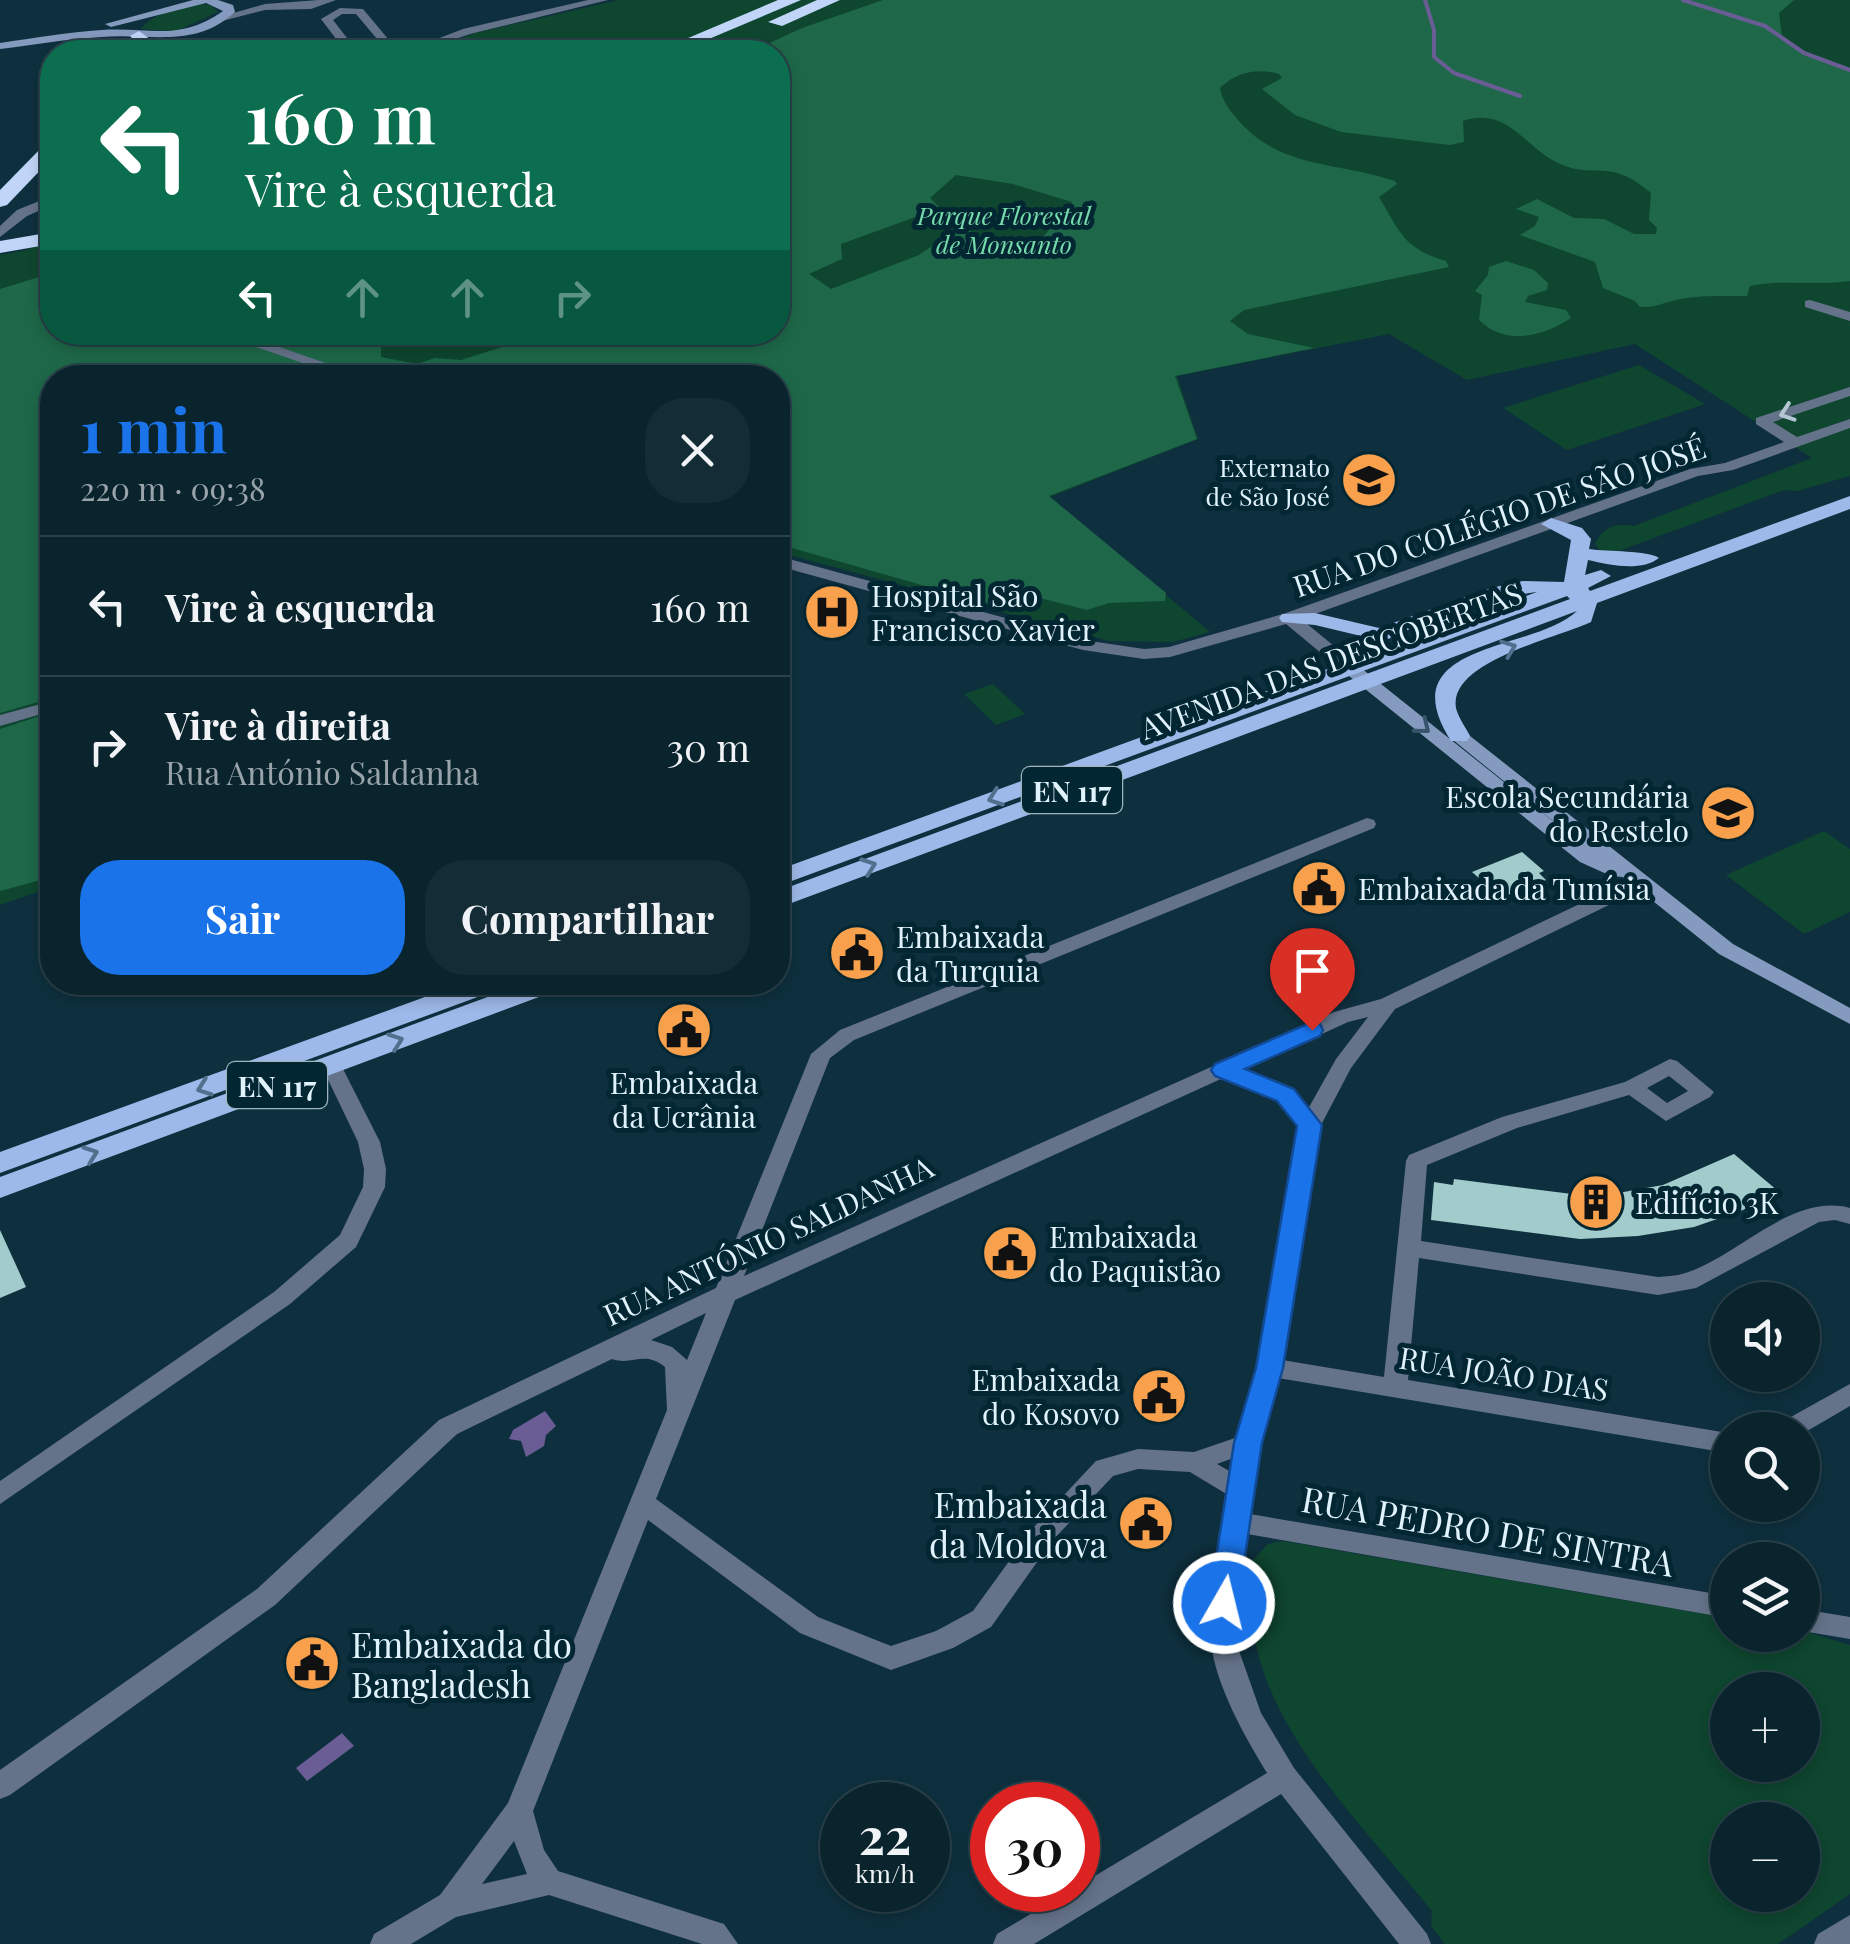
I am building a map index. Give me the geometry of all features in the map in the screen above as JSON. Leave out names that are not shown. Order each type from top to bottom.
[{"type":"highway","points":[[694,40],[793,0]]},
{"type":"highway","points":[[734,40],[832,0]]},
{"type":"highway","points":[[0,201],[40,160]]},
{"type":"highway","points":[[0,248],[40,244]]},
{"type":"highway","points":[[0,262],[40,247]]},
{"type":"main road","points":[[45,40],[106,32],[138,36],[190,1],[217,4]]},
{"type":"main road","points":[[0,38],[179,36],[217,4]]},
{"type":"main road","points":[[0,46],[40,41]]},
{"type":"main road","name":"AVENIDA DAS DESCOBERTAS","points":[[790,874],[1358,674],[1422,660],[1649,558],[1850,484]]},
{"type":"main road","name":"AVENIDA DAS DESCOBERTAS","points":[[790,895],[1578,592],[1850,502]]},
{"type":"main road","points":[[1551,524],[1615,560],[1649,558]]},
{"type":"main road","points":[[1578,542],[1578,592],[1588,612],[1577,622],[1469,664],[1450,680],[1442,698],[1444,712],[1459,736],[1726,950],[1850,1017]]},
{"type":"main road","points":[[1578,592],[1545,582],[1524,585],[1381,634],[1362,644],[1358,674],[1588,858],[1641,882]]},
{"type":"main road","points":[[1289,618],[1314,619],[1381,634]]},
{"type":"main road","points":[[1422,660],[1469,664]]},
{"type":"main road","points":[[0,1163],[457,995]]},
{"type":"main road","name":"EN 117","points":[[0,1188],[519,995]]},
{"type":"street","points":[[217,4],[280,0]]},
{"type":"street","points":[[217,4],[265,7],[330,0]]},
{"type":"street","points":[[523,0],[537,15]]},
{"type":"street","points":[[442,40],[602,0]]},
{"type":"street","points":[[343,40],[326,19],[334,13],[362,13],[384,40]]},
{"type":"street","points":[[0,233],[22,214],[40,206]]},
{"type":"street","points":[[1810,304],[1850,317]]},
{"type":"street","points":[[260,345],[322,365]]},
{"type":"street","points":[[1796,443],[1762,421],[1850,391]]},
{"type":"street","name":"RUA DO COLÉGIO DE SÃO JOSÉ","points":[[790,564],[1116,651],[1144,654],[1191,649],[1289,618],[1694,472],[1728,467],[1850,423]]},
{"type":"street","name":"RUA DO COLÉGIO DE SÃO JOSÉ","points":[[1578,542],[1590,523],[1709,480],[1728,467]]},
{"type":"street","points":[[1289,618],[1358,674]]},
{"type":"street","points":[[0,721],[40,709]]},
{"type":"street","points":[[450,1906],[519,1811],[821,1054],[847,1035],[1367,824]]},
{"type":"street","name":"RUA ANTÓNIO SALDANHA","points":[[0,1786],[266,1597],[448,1427],[725,1294],[1341,1017],[1388,1004],[1641,882]]},
{"type":"street","points":[[1388,1004],[1343,1064],[1310,1125],[1269,1368],[1248,1443],[1224,1603],[1224,1644],[1249,1718],[1284,1777],[1417,1944]]},
{"type":"street","points":[[0,1494],[282,1298],[348,1240],[374,1187],[375,1169],[369,1142],[331,1065]]},
{"type":"street","points":[[1223,1070],[1286,1095],[1310,1125]]},
{"type":"street","points":[[1395,1388],[1417,1161],[1510,1122],[1632,1087]]},
{"type":"street","points":[[1408,1248],[1658,1286],[1688,1282],[1815,1214],[1835,1212],[1850,1216]]},
{"type":"street","points":[[584,1360],[646,1347],[664,1351],[677,1364],[677,1417]]},
{"type":"street","name":"RUA JOÃO DIAS","points":[[1269,1368],[1710,1440]]},
{"type":"street","points":[[1820,1412],[1850,1394]]},
{"type":"street","points":[[644,1503],[809,1625],[891,1658],[944,1640],[982,1619],[1043,1534],[1105,1468],[1138,1459],[1194,1462],[1248,1443]]},
{"type":"street","points":[[1194,1462],[1241,1490]]},
{"type":"street","name":"RUA PEDRO DE SINTRA","points":[[1236,1522],[1710,1604]]},
{"type":"street","points":[[1820,1623],[1850,1628]]},
{"type":"street","points":[[1007,1944],[1284,1777]]},
{"type":"street","points":[[519,1811],[532,1856],[549,1882]]},
{"type":"street","points":[[384,1944],[450,1906],[549,1882],[714,1934],[724,1944]]},
{"type":"street","points":[[1828,1944],[1850,1928]]},
{"type":"green space","name":"Parque Florestal de Monsanto","points":[[619,0],[1850,0],[1850,476],[1797,491],[1784,490],[1616,552],[1600,551],[1595,544],[1611,527],[1634,526],[1812,458],[1635,344],[1467,380],[1389,334],[1177,376],[1198,439],[1050,497],[1210,632],[1173,642],[1109,641],[790,555],[790,365],[40,365],[40,891],[0,905],[0,255],[27,250],[40,242],[40,345],[790,345],[790,40],[455,40]]},
{"type":"green space","name":"Parque Florestal de Monsanto","points":[[883,0],[1794,0],[1779,13],[1782,38],[1804,55],[1850,70],[1850,281],[1763,284],[1750,286],[1747,296],[1697,297],[1640,307],[1635,301],[1603,288],[1595,262],[1520,235],[1535,226],[1539,217],[1516,209],[1537,199],[1574,218],[1604,219],[1634,234],[1656,234],[1657,228],[1649,220],[1651,193],[1636,182],[1613,172],[1558,163],[1515,130],[1492,119],[1463,121],[1464,142],[1450,145],[1341,132],[1295,115],[1262,89],[1282,78],[1279,74],[1248,73],[1220,88],[1225,102],[1255,137],[1292,156],[1395,181],[1397,184],[1379,197],[1392,220],[1412,245],[1446,261],[1449,267],[1244,310],[1230,321],[1248,334],[1314,348],[1175,376],[1197,439],[1049,496],[1166,593],[1165,601],[1109,603],[1087,610],[1032,596],[995,606],[790,547],[790,365],[40,365],[40,701],[0,713],[0,289],[40,277],[40,345],[381,345],[381,357],[417,364],[435,358],[461,360],[508,345],[790,345],[790,40],[776,40]],"holes":[[[956,175],[1013,184],[1072,202],[1029,254],[959,227],[919,255],[831,289],[809,274],[842,259],[841,244],[940,208],[930,198]]]},
{"type":"green space","points":[[203,4],[218,12],[174,32],[141,29],[160,15]]},
{"type":"green space","points":[[1506,261],[1534,270],[1548,283],[1547,290],[1528,296],[1525,302],[1566,310],[1571,318],[1524,336],[1500,333],[1479,320],[1482,295],[1475,291],[1488,275],[1489,267]]},
{"type":"green space","points":[[1639,365],[1705,404],[1567,450],[1503,408]]},
{"type":"green space","points":[[993,684],[1025,714],[996,725],[964,694]]},
{"type":"green space","points":[[40,716],[40,880],[0,891],[0,729]]},
{"type":"green space","points":[[1824,831],[1850,849],[1850,912],[1804,934],[1726,875]]},
{"type":"green space","points":[[1283,1541],[1710,1615],[1710,1652],[1820,1652],[1820,1636],[1850,1645],[1850,1894],[1778,1944],[1445,1944],[1431,1926],[1432,1911],[1330,1788],[1285,1720],[1257,1649],[1257,1565],[1250,1563],[1268,1544]]},
{"type":"shaded area","points":[[545,1411],[556,1426],[546,1435],[544,1446],[526,1457],[521,1441],[509,1439],[513,1430]]},
{"type":"shaded area","points":[[342,1733],[354,1746],[307,1781],[296,1768]]},
{"type":"building","points":[[1522,852],[1544,871],[1539,873],[1546,880],[1508,895],[1496,893],[1472,872]]},
{"type":"building","name":"Edifício 3K","points":[[1734,1154],[1778,1191],[1743,1210],[1694,1227],[1638,1236],[1580,1239],[1431,1220],[1434,1182],[1453,1185],[1454,1179],[1572,1194],[1618,1193],[1663,1185]]},
{"type":"building","points":[[0,1230],[26,1287],[0,1298]]},
{"type":"waterway","points":[[1425,0],[1434,30],[1434,57],[1454,73],[1520,96]]},
{"type":"waterway","points":[[1683,0],[1765,26],[1804,53],[1850,70]]},
{"type":"place","name":"Externato de São José","points":[[1369,480]]},
{"type":"place","name":"Hospital São Francisco Xavier","points":[[832,612]]},
{"type":"place","name":"Escola Secundária do Restelo","points":[[1728,813]]},
{"type":"place","name":"Embaixada da Tunísia","points":[[1319,888]]},
{"type":"place","name":"Embaixada da Turquia","points":[[857,953]]},
{"type":"place","name":"Embaixada da Ucrânia","points":[[684,1030]]},
{"type":"place","name":"Edifício 3K","points":[[1596,1202]]},
{"type":"place","name":"Embaixada do Paquistão","points":[[1010,1253]]},
{"type":"place","name":"Embaixada do Kosovo","points":[[1159,1396]]},
{"type":"place","name":"Embaixada da Moldova","points":[[1146,1523]]},
{"type":"place","name":"Embaixada do Bangladesh","points":[[312,1663]]},
{"type":"route","points":[[1224,1603],[1248,1443],[1269,1368],[1310,1125],[1286,1095],[1223,1070],[1312,1030]]}]
